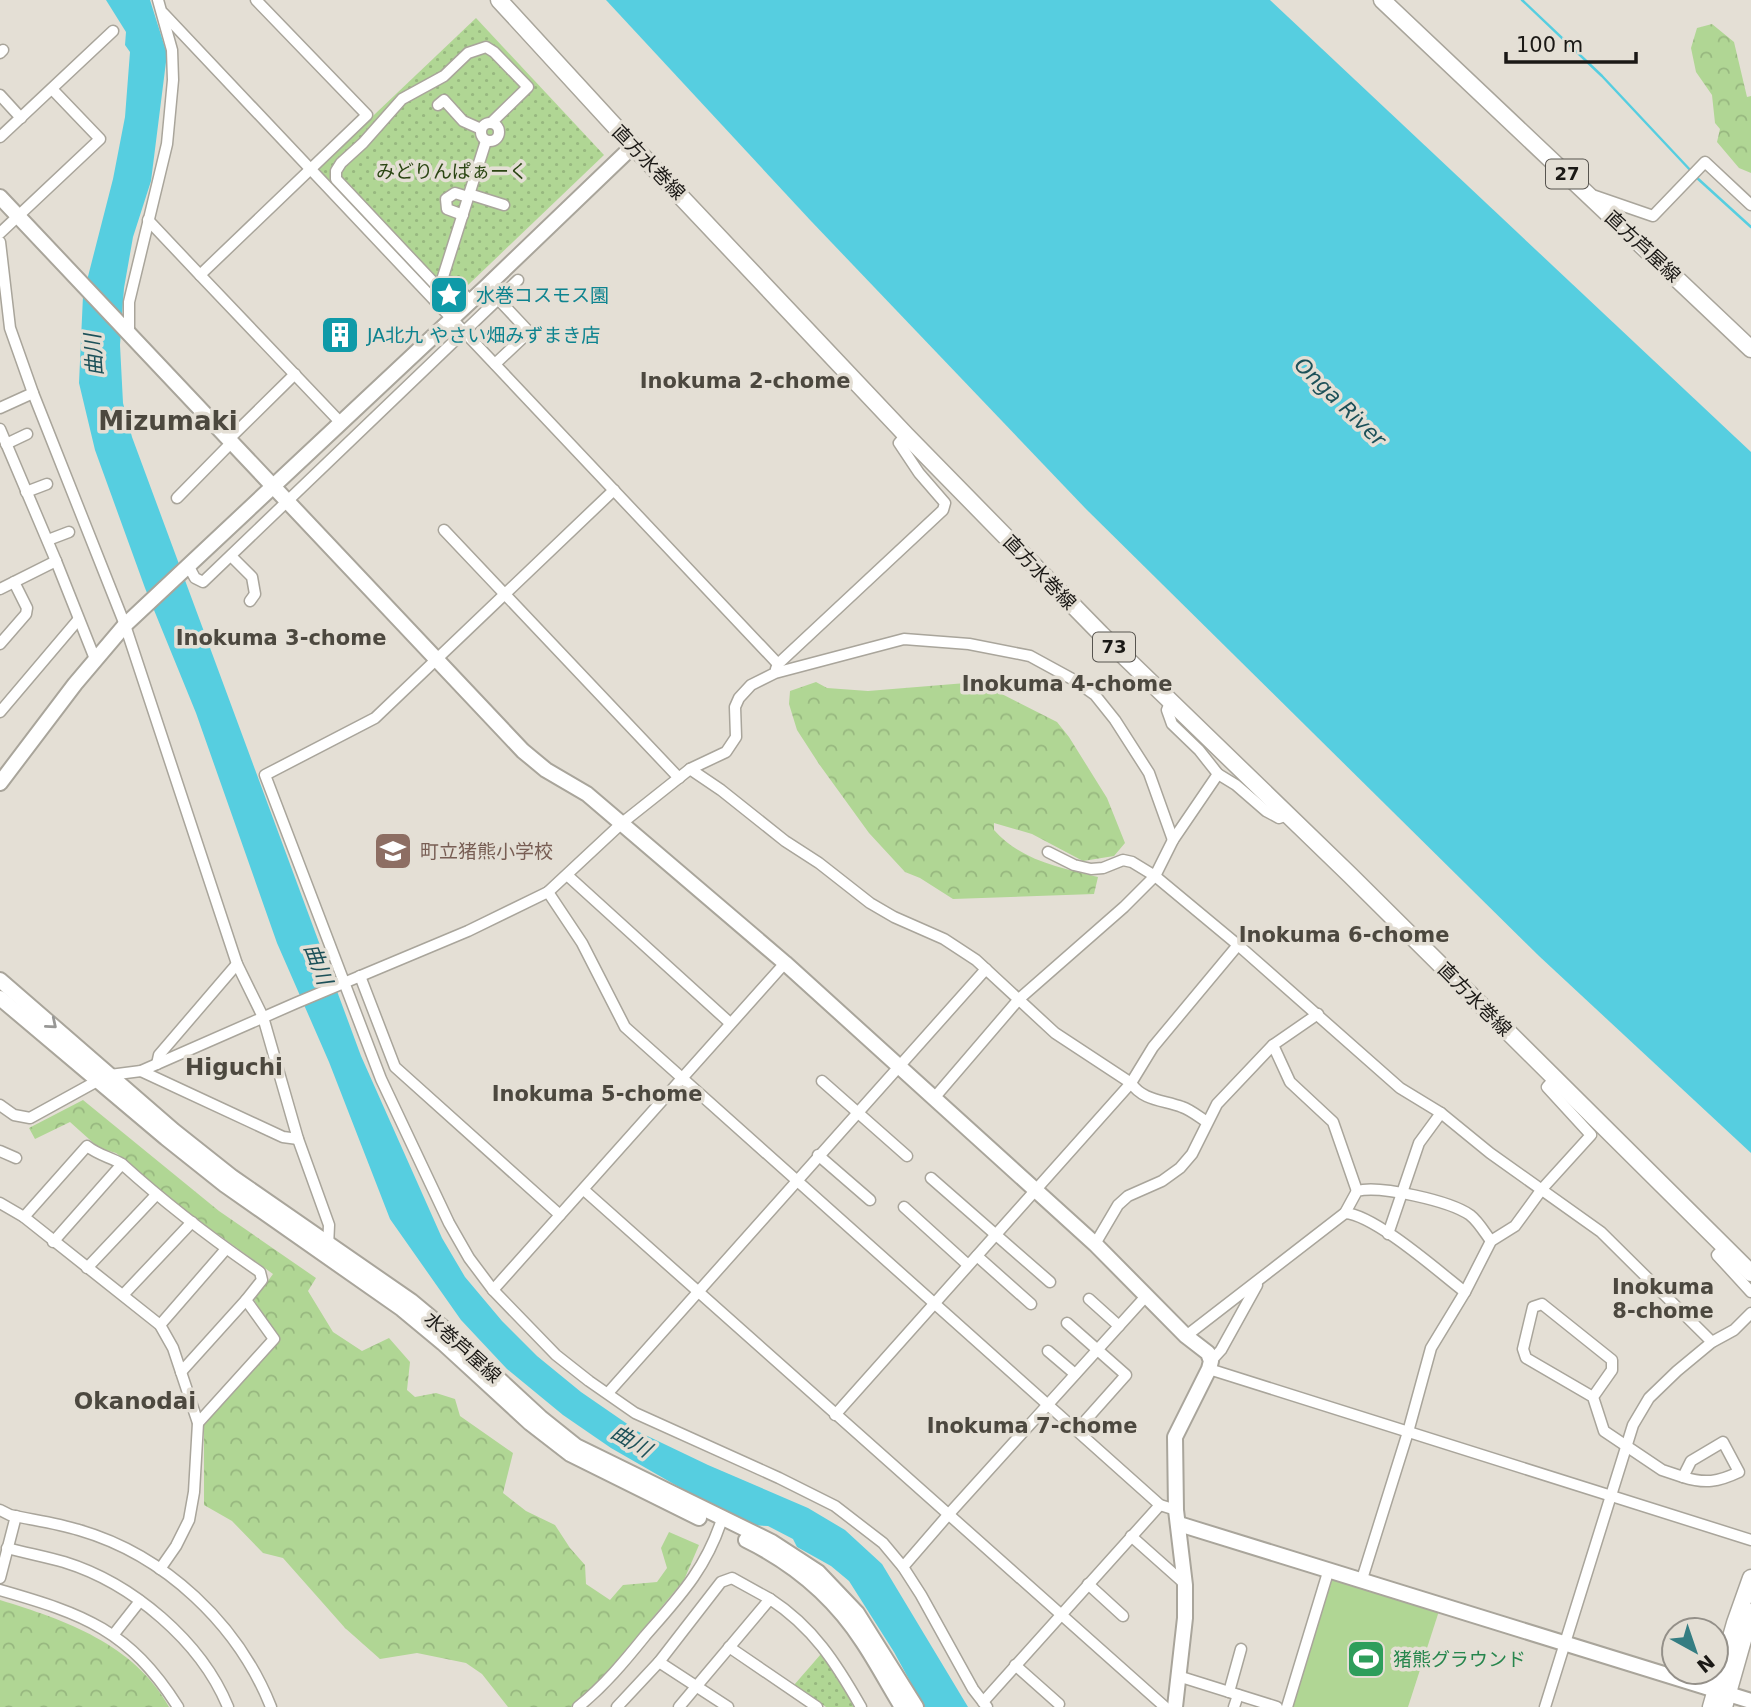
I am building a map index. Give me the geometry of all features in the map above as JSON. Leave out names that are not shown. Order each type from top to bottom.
[{"type":"main road","name":"直方水巻線","points":[[499,0],[632,146],[906,435],[1170,703],[1751,1273]]},
{"type":"main road","name":"直方芦屋線","points":[[1382,0],[1751,349]]},
{"type":"main road","points":[[1722,1697],[1735,1623],[1751,1578]]},
{"type":"main road","points":[[1712,1707],[1722,1697],[1751,1612]]},
{"type":"street","points":[[127,331],[129,302],[167,144],[173,80],[172,50],[158,0]]},
{"type":"street","points":[[200,275],[367,115],[256,0]]},
{"type":"street","points":[[163,13],[614,490],[776,668]]},
{"type":"street","points":[[0,137],[113,31]]},
{"type":"street","points":[[438,282],[336,179],[336,171],[341,163],[366,144],[402,99],[444,76],[468,53],[486,47],[528,87],[491,123],[485,124],[481,129],[486,141]]},
{"type":"street","points":[[0,233],[100,139],[52,89]]},
{"type":"street","points":[[0,95],[21,118]]},
{"type":"street","points":[[438,105],[444,100],[463,121],[481,129]]},
{"type":"street","points":[[486,141],[493,141],[499,135],[498,128],[491,123]]},
{"type":"street","points":[[346,135],[366,144]]},
{"type":"street","points":[[438,282],[486,141]]},
{"type":"street","points":[[0,783],[95,659],[125,625],[471,301],[632,146]]},
{"type":"street","points":[[1588,194],[1653,216],[1705,162],[1751,205]]},
{"type":"street","points":[[463,215],[447,209],[446,199],[455,193],[504,205]]},
{"type":"street","points":[[0,197],[523,751],[546,770],[587,794],[622,823],[935,1097],[1036,1188],[1186,1336],[1208,1353],[1210,1365]]},
{"type":"street","points":[[148,220],[341,423]]},
{"type":"street","points":[[0,242],[4,315],[125,625],[237,964],[263,1017],[298,1139],[329,1225],[327,1249]]},
{"type":"street","points":[[187,568],[195,578],[203,582],[518,280]]},
{"type":"street","points":[[425,291],[438,282],[451,282],[471,301]]},
{"type":"street","points":[[495,364],[529,332],[498,299]]},
{"type":"street","points":[[177,498],[295,374]]},
{"type":"street","points":[[0,408],[33,393]]},
{"type":"street","points":[[0,429],[95,659]]},
{"type":"street","points":[[6,444],[27,435]]},
{"type":"street","points":[[0,1105],[14,1115],[30,1118],[105,1078],[141,1071],[468,931],[548,892],[622,823],[690,769],[726,752],[736,737],[735,707],[738,698],[751,685],[776,668],[943,510],[945,503],[919,473],[900,443],[906,435]]},
{"type":"street","points":[[26,492],[47,484]]},
{"type":"street","points":[[614,490],[376,718],[265,775],[381,1079],[449,1223],[469,1258],[493,1290],[556,1355],[589,1381],[635,1413],[835,1506],[883,1543],[903,1567],[973,1689],[985,1704],[1015,1665],[1160,1505]]},
{"type":"street","points":[[444,530],[679,778]]},
{"type":"street","points":[[48,540],[69,532]]},
{"type":"street","points":[[231,556],[252,578],[255,594],[250,601]]},
{"type":"street","points":[[0,589],[56,561]]},
{"type":"street","points":[[0,644],[26,614],[27,608],[14,582]]},
{"type":"street","points":[[0,712],[78,621]]},
{"type":"street","points":[[776,668],[904,639],[969,644],[1030,656],[1074,680],[1094,695],[1115,720],[1149,774],[1172,840]]},
{"type":"street","points":[[1170,703],[1167,710],[1172,724],[1199,750],[1218,774],[1236,785],[1266,811],[1279,818],[1287,816]]},
{"type":"street","points":[[690,769],[870,902],[894,917],[944,939],[976,960],[1055,1033],[1131,1083],[1136,1091],[1159,1102],[1182,1107],[1207,1122]]},
{"type":"street","points":[[935,1097],[1019,999],[1124,907],[1155,876],[1172,840],[1218,774]]},
{"type":"street","points":[[1048,852],[1074,865],[1091,869],[1103,868],[1123,860],[1132,862],[1155,876],[1318,1014],[1399,1088],[1441,1113],[1490,1153],[1601,1232],[1712,1342]]},
{"type":"street","points":[[567,875],[730,1023]]},
{"type":"street","points":[[548,892],[582,943],[625,1027],[1160,1505],[1177,1517],[1329,1569],[1566,1643],[1722,1697],[1751,1700]]},
{"type":"street","points":[[835,1415],[1131,1083],[1153,1047],[1238,945]]},
{"type":"street","points":[[493,1290],[785,963]]},
{"type":"street","points":[[157,1064],[159,1055],[237,964]]},
{"type":"street","points":[[608,1393],[986,969]]},
{"type":"street","points":[[360,976],[395,1068],[560,1215]]},
{"type":"street","name":"水巻芦屋線","points":[[0,980],[105,1078]]},
{"type":"street","name":"水巻芦屋線","points":[[0,998],[327,1249],[411,1301],[576,1446],[721,1523],[772,1542],[818,1572],[857,1613],[905,1705]]},
{"type":"street","points":[[1095,1244],[1118,1205],[1128,1196],[1162,1181],[1180,1168],[1192,1154],[1217,1104],[1273,1045],[1318,1014]]},
{"type":"street","points":[[1273,1045],[1290,1082],[1333,1122],[1357,1191]]},
{"type":"street","points":[[141,1071],[284,1137],[298,1139]]},
{"type":"street","points":[[1362,1579],[1431,1348],[1465,1292],[1491,1241],[1515,1226],[1542,1189],[1591,1135],[1547,1087],[1555,1078]]},
{"type":"street","points":[[822,1081],[907,1156]]},
{"type":"street","points":[[1388,1234],[1419,1143],[1441,1113]]},
{"type":"street","points":[[24,1217],[87,1146],[98,1155],[110,1157],[122,1164],[156,1195],[260,1272],[262,1280],[181,1372]]},
{"type":"street","points":[[0,1151],[16,1158]]},
{"type":"street","points":[[818,1155],[870,1200]]},
{"type":"street","points":[[53,1242],[122,1164]]},
{"type":"street","points":[[931,1178],[1050,1282]]},
{"type":"street","points":[[1186,1336],[1345,1213],[1357,1191],[1369,1188],[1444,1204],[1472,1216],[1491,1241]]},
{"type":"street","points":[[584,1190],[1165,1707]]},
{"type":"street","points":[[88,1268],[156,1195]]},
{"type":"street","points":[[0,1203],[24,1217],[160,1325],[173,1348],[198,1423],[194,1492],[188,1520],[176,1546],[160,1569]]},
{"type":"street","points":[[904,1207],[968,1265]]},
{"type":"street","points":[[1345,1213],[1356,1213],[1388,1234],[1465,1292]]},
{"type":"street","points":[[123,1295],[192,1222]]},
{"type":"street","points":[[1725,1247],[1717,1255],[1751,1292]]},
{"type":"street","points":[[160,1325],[226,1249]]},
{"type":"street","points":[[977,1256],[1031,1304]]},
{"type":"street","points":[[1175,1707],[1185,1618],[1185,1585],[1177,1517],[1175,1437],[1210,1365],[1259,1281]]},
{"type":"street","points":[[903,1567],[1147,1295]]},
{"type":"street","points":[[1089,1299],[1119,1326]]},
{"type":"street","points":[[198,1423],[274,1339],[246,1300]]},
{"type":"street","points":[[1593,1397],[1612,1370],[1612,1360],[1542,1304],[1533,1307],[1523,1349],[1527,1358],[1593,1397],[1604,1431],[1662,1470],[1683,1477],[1702,1483],[1721,1481],[1739,1472],[1723,1442],[1691,1461],[1683,1477]]},
{"type":"street","points":[[1223,1309],[1230,1311],[1238,1319]]},
{"type":"street","points":[[1545,1707],[1633,1425],[1650,1398],[1677,1371],[1712,1342],[1734,1331],[1751,1313]]},
{"type":"street","points":[[1067,1323],[1126,1375],[1077,1430]]},
{"type":"street","points":[[1048,1351],[1074,1374]]},
{"type":"street","points":[[1210,1365],[1408,1432],[1751,1540]]},
{"type":"street","points":[[0,1510],[79,1530],[115,1544],[160,1569],[212,1615],[235,1643],[271,1707]]},
{"type":"street","points":[[0,1578],[16,1516]]},
{"type":"street","points":[[578,1707],[601,1689],[694,1579],[721,1523]]},
{"type":"street","points":[[1131,1536],[1185,1585]]},
{"type":"street","points":[[8,1548],[66,1563],[109,1581],[160,1615],[195,1653],[228,1707]]},
{"type":"street","points":[[1287,1707],[1329,1569]]},
{"type":"street","points":[[617,1707],[659,1662],[721,1582],[732,1578],[793,1615],[826,1651],[861,1707]]},
{"type":"street","points":[[1088,1584],[1123,1616]]},
{"type":"street","points":[[0,1590],[48,1603],[81,1616],[114,1634],[146,1664],[178,1707]]},
{"type":"street","points":[[679,1707],[770,1599]]},
{"type":"street","points":[[114,1634],[140,1601]]},
{"type":"street","points":[[729,1647],[817,1707]]},
{"type":"street","points":[[1234,1707],[1233,1693],[1241,1649]]},
{"type":"street","points":[[659,1662],[727,1707]]},
{"type":"street","points":[[1015,1665],[1059,1704]]},
{"type":"street","points":[[1178,1676],[1277,1707]]},
{"type":"green space","name":"みどりんぱぁーく","points":[[476,18],[604,155],[445,307],[315,171]]},
{"type":"green space","points":[[1712,24],[1734,42],[1747,97],[1751,96],[1751,173],[1739,168],[1717,142],[1720,129],[1715,123],[1712,95],[1696,72],[1691,48],[1697,28]]},
{"type":"green space","points":[[816,682],[827,688],[868,691],[966,683],[992,689],[1057,722],[1107,798],[1125,843],[1114,856],[1083,861],[1032,834],[994,823],[994,830],[1028,856],[1098,877],[1094,894],[953,899],[920,878],[905,872],[869,833],[797,730],[789,704],[790,691]]},
{"type":"green space","points":[[83,1100],[219,1211],[316,1278],[308,1291],[333,1332],[362,1351],[389,1338],[410,1362],[407,1390],[415,1397],[436,1393],[455,1399],[460,1416],[513,1453],[503,1493],[526,1511],[555,1525],[585,1565],[586,1584],[610,1600],[623,1585],[657,1582],[667,1568],[661,1548],[669,1532],[699,1545],[684,1580],[594,1688],[571,1707],[508,1707],[482,1674],[466,1663],[417,1653],[380,1659],[345,1628],[283,1558],[263,1553],[232,1521],[204,1505],[204,1425],[280,1340],[254,1300],[273,1274],[191,1215],[116,1153],[99,1148],[70,1122],[35,1139],[29,1128]]},
{"type":"green space","name":"猪熊グラウンド","points":[[1333,1577],[1439,1611],[1408,1707],[1292,1707]]},
{"type":"green space","points":[[0,1600],[49,1616],[96,1637],[137,1667],[169,1707],[0,1707]]},
{"type":"green space","points":[[821,1654],[838,1677],[854,1707],[826,1707],[794,1685]]},
{"type":"water","name":"曲川","points":[[106,0],[150,0],[167,54],[151,181],[133,237],[124,288],[120,345],[123,403],[132,437],[361,1056],[442,1238],[465,1277],[502,1321],[537,1356],[581,1392],[639,1432],[808,1508],[845,1530],[882,1564],[968,1707],[924,1707],[894,1652],[849,1581],[831,1566],[797,1547],[793,1539],[768,1526],[745,1525],[611,1448],[563,1415],[507,1369],[461,1320],[390,1219],[329,1062],[277,943],[196,713],[145,588],[95,450],[79,383],[83,296],[113,179],[125,117],[130,52],[125,45],[126,32]]},
{"type":"water","name":"Onga River","points":[[606,0],[1270,0],[1751,452],[1751,1153],[1539,956],[1086,509],[811,221]]},
{"type":"waterway","points":[[1522,0],[1602,76],[1692,172]]},
{"type":"waterway","points":[[1696,177],[1751,227]]},
{"type":"place","name":"水巻コスモス園","points":[[449,295]]},
{"type":"place","name":"JA北九 やさい畑みずまき店","points":[[340,335]]},
{"type":"place","name":"町立猪熊小学校","points":[[393,851]]},
{"type":"place","name":"猪熊グラウンド","points":[[1366,1659]]},
{"type":"district","name":"Inokuma 2-chome","points":[[745,381]]},
{"type":"district","name":"Mizumaki","points":[[168,421]]},
{"type":"district","name":"Inokuma 3-chome","points":[[281,638]]},
{"type":"district","name":"Inokuma 4-chome","points":[[1067,684]]},
{"type":"district","name":"Inokuma 6-chome","points":[[1344,935]]},
{"type":"district","name":"Higuchi","points":[[234,1067]]},
{"type":"district","name":"Inokuma 5-chome","points":[[597,1094]]},
{"type":"district","name":"Inokuma 8-chome","points":[[1663,1299]]},
{"type":"district","name":"Okanodai","points":[[135,1401]]},
{"type":"district","name":"Inokuma 7-chome","points":[[1032,1426]]}]
